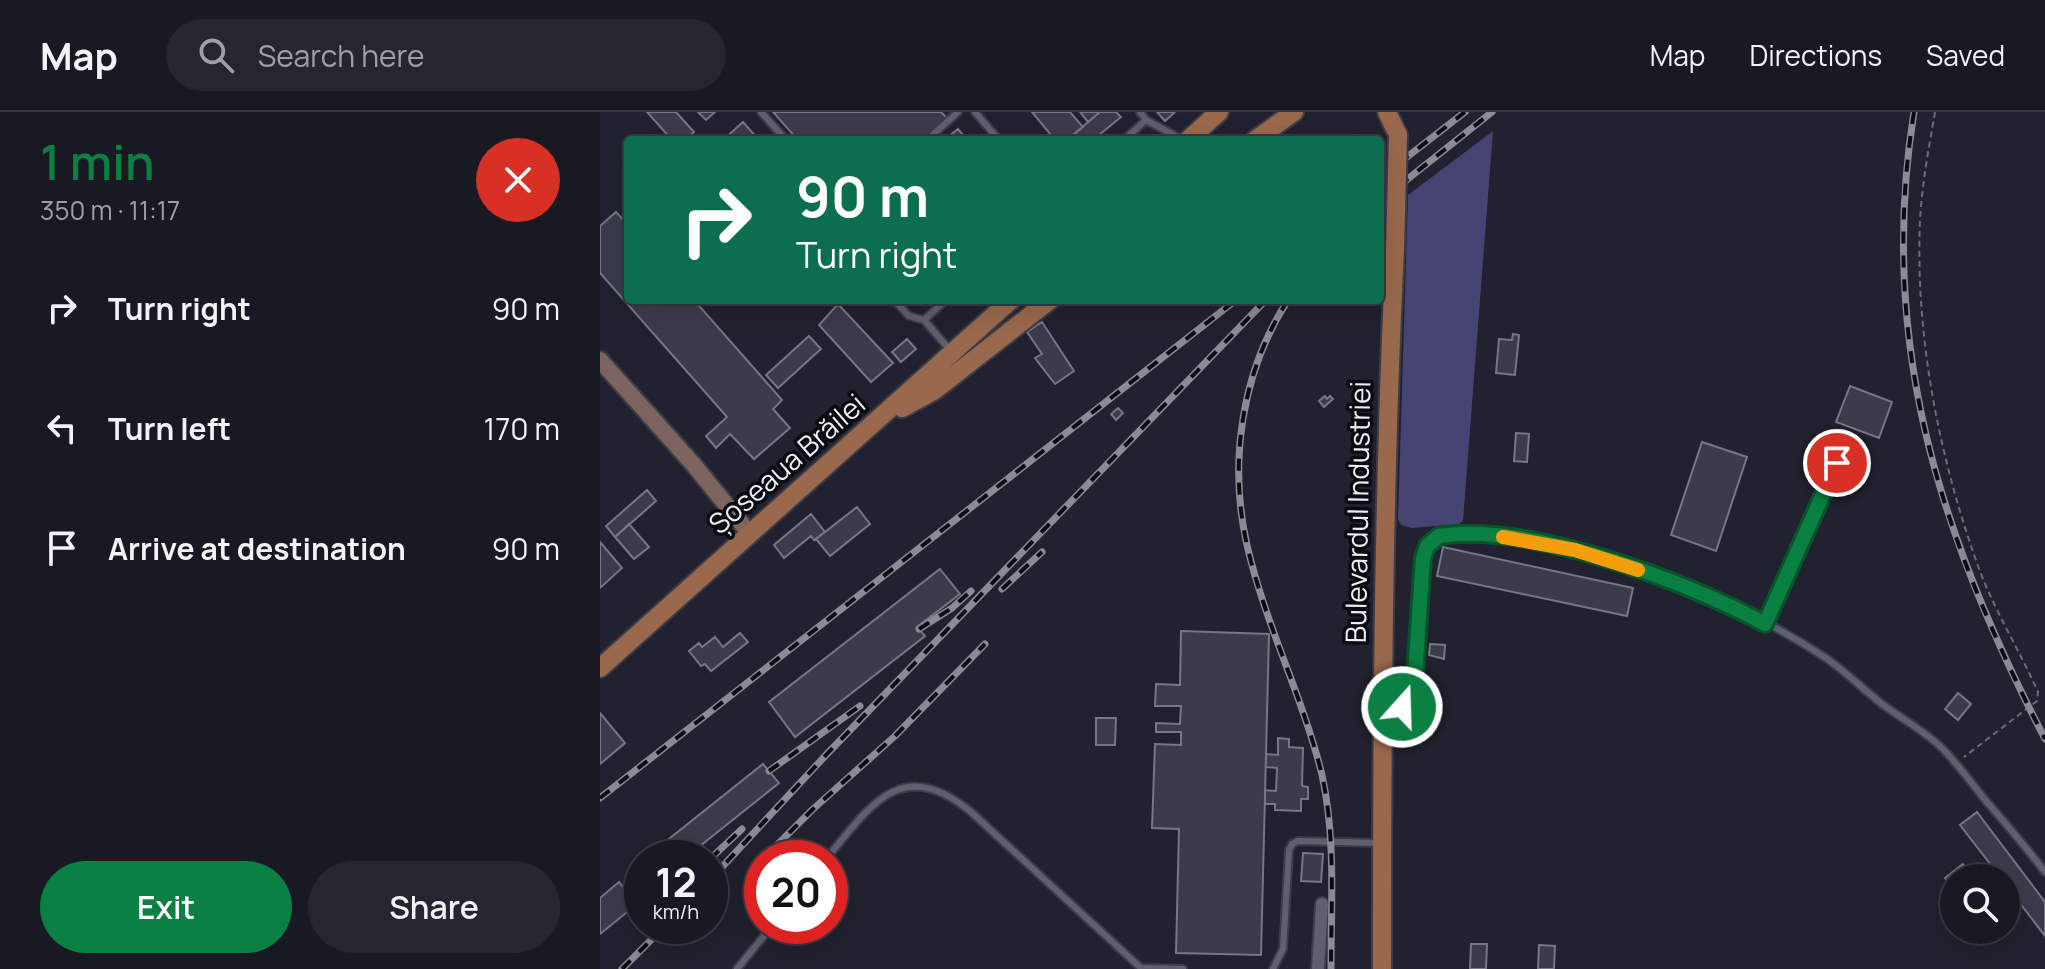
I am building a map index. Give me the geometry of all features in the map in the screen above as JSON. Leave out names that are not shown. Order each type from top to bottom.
[{"type":"main road","points":[[1191,136],[1219,112]]},
{"type":"main road","points":[[1261,136],[1294,112]]},
{"type":"main road","name":"Bulevardul Industriei","points":[[1382,969],[1387,416],[1397,119]]},
{"type":"main road","name":"Șoseaua Brăilei","points":[[600,668],[1007,304]]},
{"type":"main road","points":[[888,413],[935,390],[1045,304]]},
{"type":"main road","points":[[600,360],[693,464],[750,534]]},
{"type":"street","points":[[1318,969],[1322,904]]},
{"type":"lane","points":[[761,112],[782,136]]},
{"type":"lane","points":[[931,136],[958,112]]},
{"type":"lane","points":[[975,112],[996,136]]},
{"type":"lane","points":[[1140,112],[1146,120],[1178,136]]},
{"type":"lane","points":[[1128,136],[1146,120]]},
{"type":"lane","points":[[898,304],[909,316],[924,320],[952,353]]},
{"type":"lane","points":[[924,320],[942,304]]},
{"type":"lane","points":[[1765,624],[1849,436]]},
{"type":"lane","points":[[1382,721],[1402,707],[1412,688],[1418,648],[1421,572],[1427,546],[1439,536],[1492,535],[1586,553],[1688,588],[1765,624],[1829,660],[1884,705],[1923,731],[1957,763],[2045,872]]},
{"type":"lane","points":[[841,840],[881,797],[912,787],[942,791],[970,811],[1142,968],[1183,969]]},
{"type":"lane","points":[[1273,969],[1283,949],[1289,850],[1292,844],[1298,841],[1382,843]]},
{"type":"lane","points":[[737,969],[757,944]]},
{"type":"path","points":[[1935,112],[1920,219],[1921,291],[1930,379],[1944,446],[1978,565],[1998,614],[2038,692],[2037,701],[1957,763]]},
{"type":"shaded area","points":[[1493,131],[1463,521],[1459,524],[1412,528],[1401,525],[1398,519],[1408,195]]},
{"type":"building","points":[[647,112],[676,112],[694,132],[690,136],[668,136]]},
{"type":"building","points":[[698,112],[715,112],[706,120]]},
{"type":"building","points":[[773,112],[941,112],[948,119],[929,136],[794,136]]},
{"type":"building","points":[[1032,112],[1070,112],[1083,127],[1072,136],[1052,136]]},
{"type":"building","points":[[1080,112],[1100,112],[1088,122]]},
{"type":"building","points":[[1100,112],[1116,112],[1121,117],[1098,136],[1072,136]]},
{"type":"building","points":[[1157,112],[1175,112],[1165,121]]},
{"type":"building","points":[[743,122],[755,136],[727,136]]},
{"type":"building","points":[[958,129],[964,136],[949,136]]},
{"type":"building","points":[[616,212],[624,221],[624,300],[600,273],[600,226]]},
{"type":"building","points":[[627,304],[698,304],[782,400],[773,409],[790,428],[754,459],[730,434],[716,448],[706,436],[727,417]]},
{"type":"building","points":[[838,304],[893,363],[871,382],[819,325]]},
{"type":"building","points":[[1042,322],[1074,371],[1055,384],[1035,358],[1042,354],[1027,332]]},
{"type":"building","points":[[1513,334],[1519,335],[1515,375],[1496,373],[1499,339],[1512,340]]},
{"type":"building","points":[[809,336],[821,349],[778,388],[766,375]]},
{"type":"building","points":[[907,339],[916,349],[901,362],[892,352]]},
{"type":"building","points":[[1850,386],[1892,402],[1879,438],[1836,422]]},
{"type":"building","points":[[1325,396],[1333,399],[1324,407],[1319,401]]},
{"type":"building","points":[[1118,408],[1123,413],[1116,420],[1111,414]]},
{"type":"building","points":[[1516,433],[1529,434],[1527,462],[1514,461]]},
{"type":"building","points":[[1702,442],[1747,457],[1716,551],[1671,535]]},
{"type":"building","points":[[647,490],[656,501],[615,537],[606,526]]},
{"type":"building","points":[[857,507],[870,524],[830,556],[816,539]]},
{"type":"building","points":[[811,514],[825,532],[814,540],[811,536],[784,558],[774,545]]},
{"type":"building","points":[[629,524],[649,547],[634,559],[615,537]]},
{"type":"building","points":[[600,542],[622,568],[600,588]]},
{"type":"building","points":[[1443,547],[1633,588],[1627,616],[1437,576]]},
{"type":"building","points":[[940,569],[960,594],[917,627],[925,636],[795,737],[769,702]]},
{"type":"building","points":[[1181,631],[1269,634],[1261,955],[1176,953],[1179,829],[1152,828],[1155,744],[1181,745],[1181,732],[1156,732],[1156,723],[1180,724],[1181,706],[1155,706],[1156,684],[1180,685]]},
{"type":"building","points":[[740,633],[748,642],[711,671],[705,664],[701,666],[689,651],[699,643],[702,647],[715,637],[723,647]]},
{"type":"building","points":[[1430,644],[1445,645],[1444,659],[1429,655]]},
{"type":"building","points":[[1958,693],[1971,704],[1958,720],[1945,709]]},
{"type":"building","points":[[600,713],[625,743],[600,764]]},
{"type":"building","points":[[1096,718],[1116,718],[1115,745],[1096,745]]},
{"type":"building","points":[[1278,738],[1289,739],[1289,747],[1303,748],[1302,786],[1308,787],[1308,799],[1301,799],[1301,811],[1275,810],[1275,804],[1265,804],[1265,790],[1276,791],[1277,768],[1266,767],[1266,754],[1278,755]]},
{"type":"building","points":[[763,764],[779,783],[708,840],[668,840]]},
{"type":"building","points":[[1977,812],[2016,864],[1990,864],[1960,825]]},
{"type":"building","points":[[1303,853],[1323,854],[1321,882],[1301,881]]},
{"type":"building","points":[[2020,869],[2045,902],[2045,936],[2020,903]]},
{"type":"building","points":[[619,882],[624,888],[624,915],[600,934],[600,898]]},
{"type":"building","points":[[1471,944],[1487,944],[1486,969],[1470,969]]},
{"type":"building","points":[[1539,945],[1555,946],[1554,969],[1538,969]]},
{"type":"railway","points":[[1384,175],[1465,112]]},
{"type":"railway","points":[[1384,198],[1492,112]]},
{"type":"railway","points":[[1914,112],[1905,197],[1904,278],[1912,358],[1926,436],[1975,588],[2045,739]]},
{"type":"railway","points":[[600,798],[1231,304]]},
{"type":"railway","points":[[728,861],[1262,304]]},
{"type":"railway","points":[[1286,304],[1260,357],[1243,418],[1239,450],[1241,514],[1255,574],[1322,775],[1331,847],[1331,969]]},
{"type":"railway","points":[[1002,589],[1042,552]]},
{"type":"railway","points":[[919,629],[952,608],[971,591]]},
{"type":"railway","points":[[782,840],[895,736],[985,644]]},
{"type":"railway","points":[[769,771],[860,706]]},
{"type":"railway","points":[[728,842],[742,829]]},
{"type":"railway","points":[[622,969],[647,944]]},
{"type":"slow traffic","points":[[1503,537],[1575,550],[1638,570]]},
{"type":"route","points":[[1402,707],[1415,675],[1421,572],[1427,546],[1433,539],[1448,534],[1492,535],[1575,550],[1688,588],[1765,624],[1837,463]]}]
